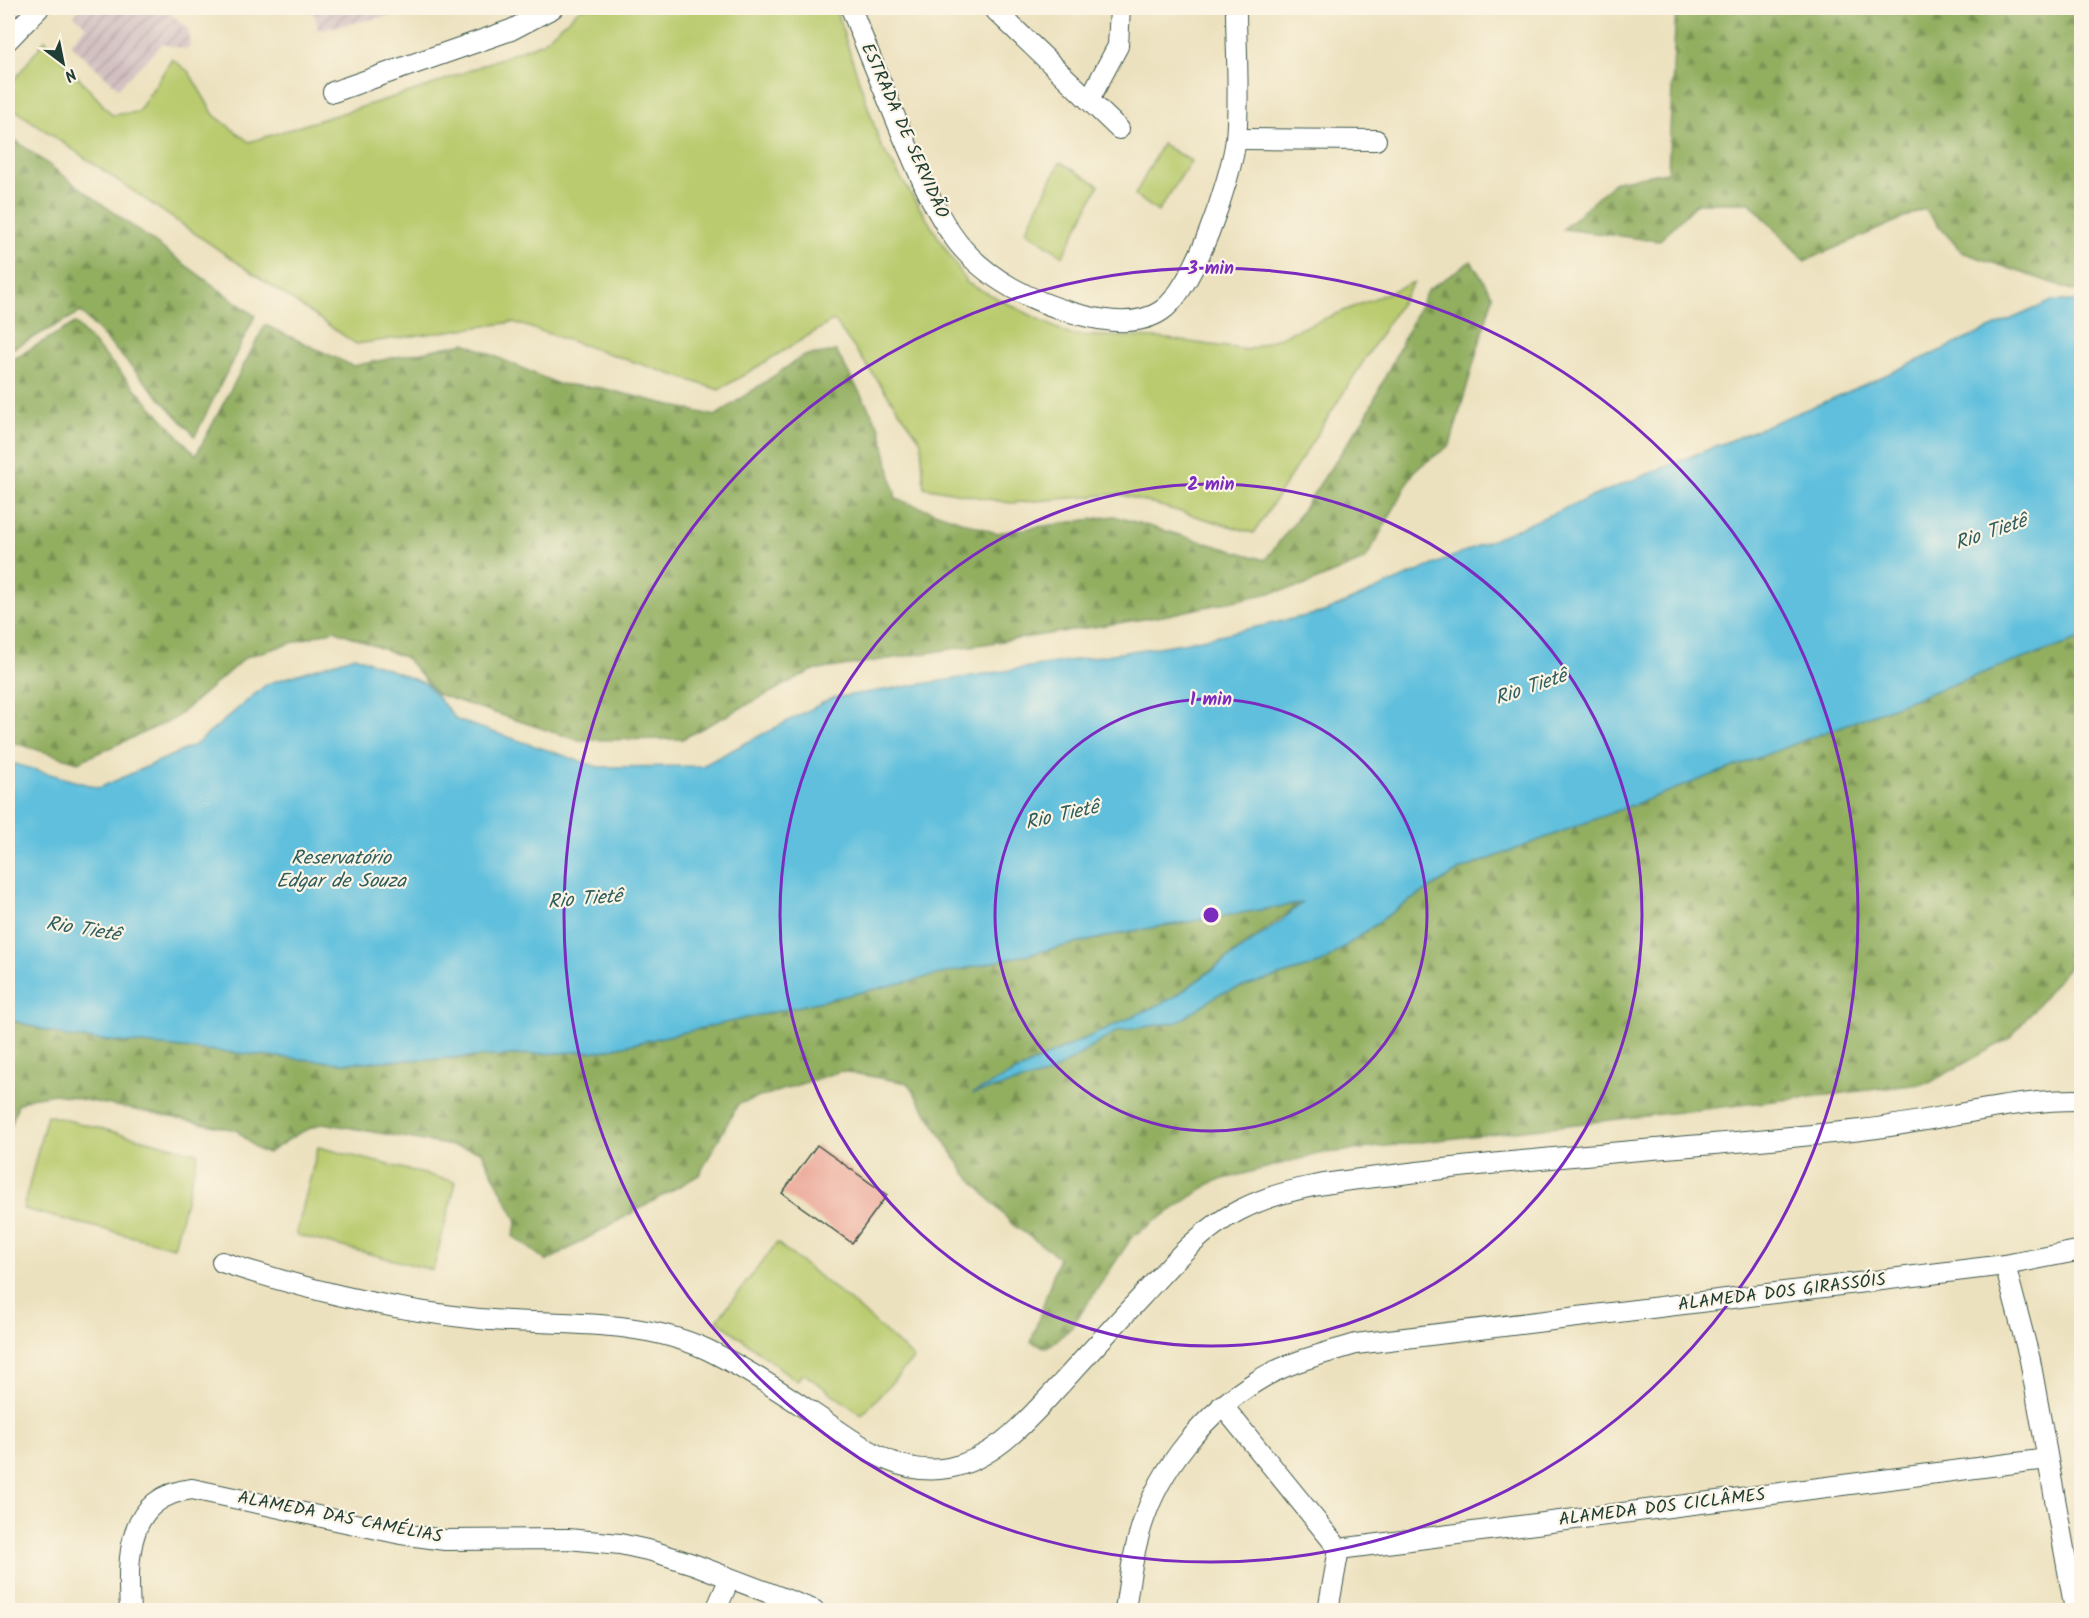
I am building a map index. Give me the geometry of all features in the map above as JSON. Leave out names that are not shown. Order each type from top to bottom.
[{"type":"street","points":[[8,40],[39,8]]},
{"type":"street","points":[[333,92],[511,30],[554,8]]},
{"type":"street","name":"ESTRADA DE SERVIDÃO","points":[[851,8],[916,166],[944,222],[957,242],[975,262],[995,278],[1030,297],[1069,312],[1100,320],[1132,320],[1148,317],[1170,304],[1182,289],[1198,258],[1231,165],[1236,139],[1236,8]]},
{"type":"street","points":[[993,8],[1119,129]]},
{"type":"street","points":[[1089,100],[1118,46],[1120,8]]},
{"type":"street","points":[[1236,139],[1376,140]]},
{"type":"street","points":[[222,1262],[302,1287],[397,1308],[478,1318],[631,1328],[669,1335],[708,1350],[757,1377],[881,1458],[905,1468],[930,1470],[952,1467],[975,1460],[1012,1434],[1190,1245],[1237,1211],[1267,1198],[1310,1186],[1446,1169],[1866,1129],[1988,1110],[2082,1100]]},
{"type":"street","name":"ALAMEDA DOS GIRASSÓIS","points":[[1125,1611],[1133,1558],[1142,1523],[1158,1488],[1177,1457],[1222,1405],[1257,1380],[1279,1369],[1356,1344],[2005,1265],[2082,1250]]},
{"type":"street","points":[[2005,1265],[2026,1340],[2075,1611]]},
{"type":"street","points":[[1222,1405],[1339,1550],[1328,1611]]},
{"type":"street","name":"ALAMEDA DOS CICLÂMES","points":[[1339,1550],[2047,1459]]},
{"type":"street","name":"ALAMEDA DAS CAMÉLIAS","points":[[130,1611],[131,1559],[135,1528],[145,1510],[159,1498],[175,1491],[192,1489],[402,1534],[445,1540],[568,1539],[620,1544],[652,1551],[814,1611]]},
{"type":"street","points":[[716,1611],[729,1580]]},
{"type":"shaded area","points":[[82,8],[164,8],[188,29],[190,46],[185,49],[162,44],[118,88],[70,44],[86,26],[74,15]]},
{"type":"shaded area","points":[[303,8],[429,8],[318,30],[315,15]]},
{"type":"green space","points":[[581,8],[835,8],[881,146],[967,283],[1070,335],[1160,338],[1248,350],[1414,282],[1254,533],[1119,494],[1010,503],[924,487],[921,441],[834,320],[719,390],[513,322],[356,344],[8,105],[8,88],[45,40],[112,115],[138,112],[172,59],[189,72],[214,115],[249,142],[429,86],[543,42]]},
{"type":"green space","points":[[1676,8],[2081,8],[2081,293],[1962,252],[1924,209],[1805,261],[1750,203],[1697,203],[1659,241],[1563,229],[1616,181],[1668,172]]},
{"type":"green space","points":[[8,135],[255,316],[195,436],[81,312],[8,351]]},
{"type":"green space","points":[[1162,144],[1191,161],[1158,212],[1135,195]]},
{"type":"green space","points":[[1060,162],[1099,185],[1063,256],[1026,231]]},
{"type":"green space","points":[[1471,261],[1493,296],[1450,445],[1415,470],[1366,559],[1303,586],[1163,616],[811,671],[682,739],[577,740],[437,694],[406,658],[334,630],[246,657],[174,719],[78,762],[8,741],[8,362],[75,323],[196,455],[265,325],[353,366],[465,343],[558,384],[601,388],[715,416],[803,356],[836,351],[880,428],[896,499],[996,533],[1114,516],[1265,560],[1293,524],[1367,414],[1427,291]]},
{"type":"green space","points":[[2081,639],[2081,952],[2010,1038],[1929,1083],[1318,1154],[1213,1182],[1132,1237],[1071,1328],[1047,1348],[1031,1342],[1059,1257],[1013,1225],[965,1173],[908,1083],[841,1071],[738,1104],[699,1175],[547,1261],[513,1236],[517,1221],[481,1151],[323,1123],[299,1133],[268,1153],[258,1150],[236,1130],[55,1094],[30,1098],[18,1104],[8,1135],[8,1019],[68,1037],[342,1063],[601,1051],[1127,932],[1303,902],[1173,998],[1045,1057],[975,1093],[1049,1074],[1117,1031],[1178,1022],[1219,994],[1322,963],[1401,906],[1460,870],[1996,668]]},
{"type":"green space","points":[[47,1115],[198,1153],[174,1247],[23,1209]]},
{"type":"green space","points":[[318,1147],[456,1182],[433,1270],[296,1235]]},
{"type":"green space","points":[[777,1243],[856,1306],[914,1358],[862,1415],[803,1373],[797,1381],[717,1320]]},
{"type":"water","name":"Reservatório Edgar de Souza","points":[[2052,301],[2081,301],[2081,639],[1996,668],[1460,870],[1401,906],[1322,963],[1219,994],[1178,1022],[1117,1031],[1049,1074],[972,1094],[1045,1057],[1173,998],[1281,921],[1302,903],[1127,932],[601,1051],[342,1063],[68,1037],[8,1019],[8,762],[99,788],[195,745],[267,684],[355,656],[426,684],[457,720],[598,767],[702,766],[832,698],[1183,643],[1324,612],[1589,498],[1834,398]]},
{"type":"building","points":[[817,1145],[887,1195],[852,1243],[782,1193]]},
{"type":"water label","name":"Rio Tietê","points":[[1991,533]]},
{"type":"water label","name":"Rio Tietê","points":[[1531,688]]},
{"type":"water label","name":"Rio Tietê","points":[[1062,816]]},
{"type":"water label","name":"Rio Tietê","points":[[585,900]]},
{"type":"water label","name":"Rio Tietê","points":[[83,930]]}]
